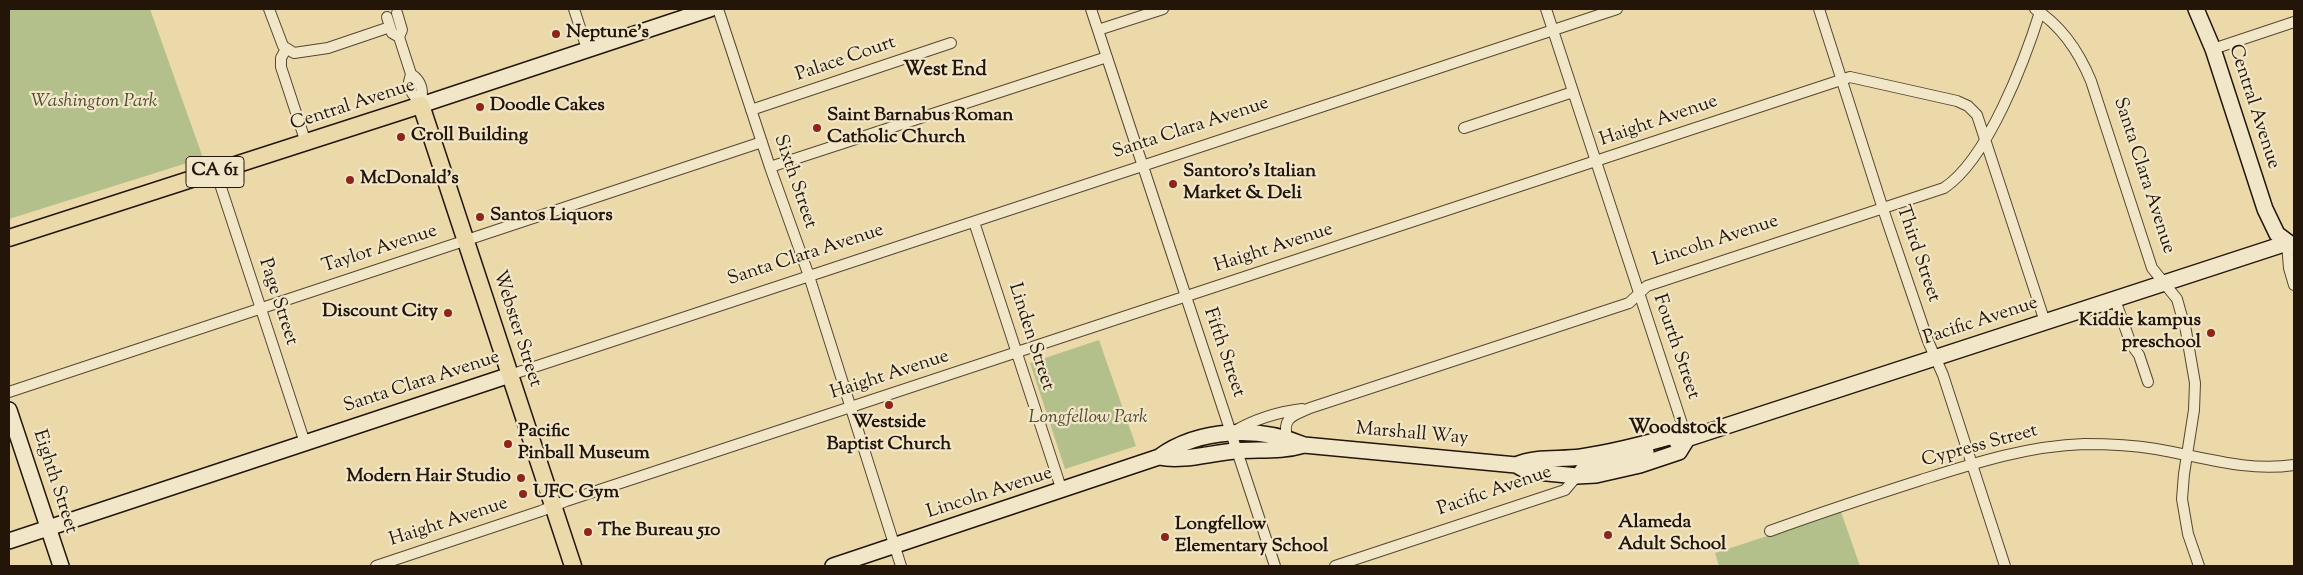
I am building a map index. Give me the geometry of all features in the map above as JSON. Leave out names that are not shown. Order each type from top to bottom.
[{"type":"main road","name":"Central Avenue","points":[[9,238],[421,105]]},
{"type":"main road","name":"Webster Street","points":[[421,105],[573,566]]},
{"type":"street","points":[[269,9],[286,49],[294,53],[316,51],[391,19]]},
{"type":"street","points":[[574,9],[587,49]]},
{"type":"street","name":"Central Avenue","points":[[421,105],[710,9]]},
{"type":"street","name":"Sixth Street","points":[[718,9],[770,167],[809,276],[901,566]]},
{"type":"street","name":"Fifth Street","points":[[1091,9],[1275,566]]},
{"type":"street","points":[[1098,30],[1163,9]]},
{"type":"street","name":"Fourth Street","points":[[1546,9],[1687,439]]},
{"type":"street","name":"Santa Clara Avenue","points":[[9,541],[1617,9]]},
{"type":"street","name":"Third Street","points":[[1819,9],[1884,209],[1973,464],[2002,565]]},
{"type":"street","name":"Central Avenue","points":[[2196,9],[2213,49],[2265,209],[2274,229],[2292,243]]},
{"type":"street","name":"Santa Clara Avenue","points":[[2039,10],[2062,32],[2083,62],[2091,81],[2152,268],[2176,299],[2192,357],[2195,383],[2194,410],[2182,499],[2188,534],[2199,566]]},
{"type":"street","name":"Lincoln Avenue","points":[[1287,438],[1285,425],[1288,419],[1310,408],[1628,303],[1639,295],[1646,286],[1944,188],[1968,166],[1985,139],[2025,55],[2039,10]]},
{"type":"street","name":"Webster Street","points":[[391,19],[392,33],[399,37]]},
{"type":"street","name":"Webster Street","points":[[391,19],[402,30],[399,37],[411,74],[409,82],[412,93],[421,105]]},
{"type":"street","points":[[2213,49],[2294,22]]},
{"type":"street","name":"Palace Court","points":[[751,110],[951,43]]},
{"type":"street","points":[[286,49],[281,58],[281,68],[306,143]]},
{"type":"street","points":[[770,167],[1107,57]]},
{"type":"street","name":"Haight Avenue","points":[[376,566],[851,406],[1842,78],[1850,77],[1963,103],[1978,115],[2045,322]]},
{"type":"street","points":[[1464,128],[1573,92]]},
{"type":"street","name":"Taylor Avenue","points":[[9,392],[762,142]]},
{"type":"street","name":"Page Street","points":[[216,172],[305,443]]},
{"type":"street","name":"Linden Street","points":[[974,222],[1062,491]]},
{"type":"street","points":[[2292,243],[2289,268],[2294,285]]},
{"type":"street","name":"Pacific Avenue","points":[[1579,457],[1631,448],[1676,435],[1687,439],[1935,357],[2292,243]]},
{"type":"street","points":[[2115,300],[2131,344],[2139,355],[2148,382]]},
{"type":"street","name":"Lincoln Avenue","points":[[833,566],[1159,458],[1170,449],[1232,432],[1245,425],[1288,411],[1310,408]]},
{"type":"street","name":"Eighth Street","points":[[9,410],[61,566]]},
{"type":"street","points":[[1187,457],[1198,448],[1211,444],[1232,432]]},
{"type":"street","name":"Marshall Way","points":[[1232,432],[1287,438],[1304,445],[1516,465],[1527,471],[1577,476]]},
{"type":"street","points":[[1577,476],[1585,469],[1596,465],[1687,439]]},
{"type":"street","name":"Cypress Street","points":[[1770,531],[1973,464],[2010,453],[2047,447],[2084,444],[2122,445],[2155,449],[2240,467],[2294,465]]},
{"type":"street","name":"Marshall Way","points":[[1238,450],[1286,450],[1304,445]]},
{"type":"street","name":"Lincoln Avenue","points":[[1159,458],[1174,460],[1238,450]]},
{"type":"street","name":"Marshall Way","points":[[1516,465],[1526,460],[1579,457]]},
{"type":"street","name":"Pacific Avenue","points":[[1335,566],[1566,490],[1577,476]]},
{"type":"green space","name":"Washington Park","points":[[9,9],[150,9],[203,158],[9,219]]},
{"type":"green space","name":"Longfellow Park","points":[[1099,340],[1136,446],[1065,469],[1030,363]]},
{"type":"green space","points":[[1841,512],[1860,566],[1719,566],[1715,553]]},
{"type":"place","name":"Neptune's","points":[[556,34]]},
{"type":"place","name":"Doodle Cakes","points":[[480,107]]},
{"type":"place","name":"Saint Barnabus Roman Catholic Church","points":[[817,128]]},
{"type":"place","name":"Croll Building","points":[[401,137]]},
{"type":"place","name":"McDonald's","points":[[350,180]]},
{"type":"place","name":"Santoro's Italian Market & Deli","points":[[1173,184]]},
{"type":"place","name":"Santos Liquors","points":[[480,217]]},
{"type":"place","name":"Discount City","points":[[448,313]]},
{"type":"place","name":"Kiddie kampus preschool","points":[[2211,333]]},
{"type":"place","name":"Westside Baptist Church","points":[[889,405]]},
{"type":"place","name":"Pacific Pinball Museum","points":[[508,444]]},
{"type":"place","name":"Modern Hair Studio","points":[[521,478]]},
{"type":"place","name":"UFC Gym","points":[[523,494]]},
{"type":"place","name":"The Bureau 510","points":[[588,532]]},
{"type":"place","name":"Alameda Adult School","points":[[1608,535]]},
{"type":"place","name":"Longfellow Elementary School","points":[[1165,537]]},
{"type":"district","name":"West End","points":[[945,72]]},
{"type":"district","name":"Woodstock","points":[[1678,430]]}]
